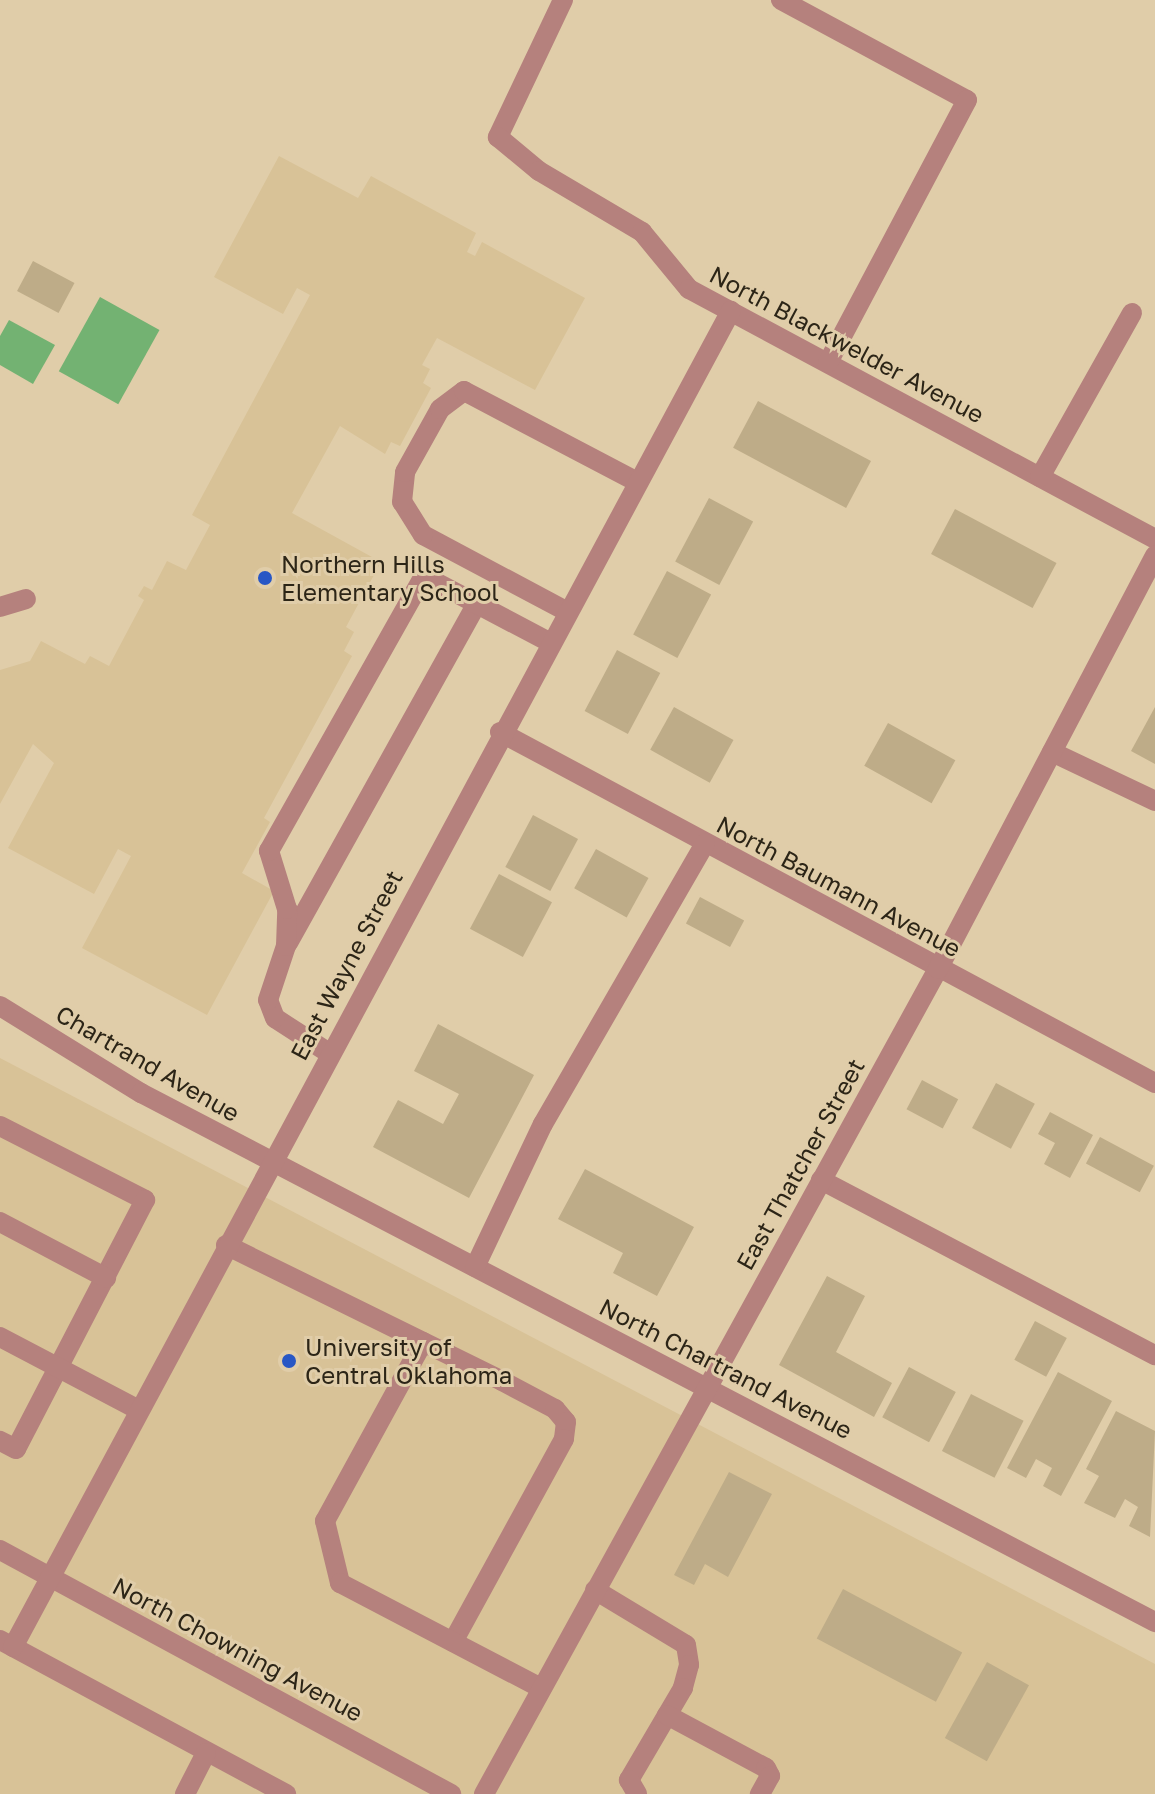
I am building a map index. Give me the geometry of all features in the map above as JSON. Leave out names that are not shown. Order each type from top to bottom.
[{"type":"street","name":"North Blackwelder Avenue","points":[[563,0],[498,137],[539,171],[642,232],[689,289],[1155,539]]},
{"type":"street","points":[[781,0],[967,100],[828,363]]},
{"type":"street","name":"East Wayne Street","points":[[6,1644],[47,1575],[500,732],[731,311]]},
{"type":"street","points":[[1040,477],[1132,313]]},
{"type":"street","points":[[566,611],[423,535],[402,502],[405,472],[440,409],[464,391],[637,482]]},
{"type":"street","name":"East Thatcher Street","points":[[484,1794],[705,1386],[938,969],[1155,556]]},
{"type":"street","points":[[284,951],[287,909],[269,851],[424,576],[549,642]]},
{"type":"street","points":[[0,607],[26,599]]},
{"type":"street","points":[[329,1053],[275,1018],[268,1000],[284,951],[477,604]]},
{"type":"street","name":"North Baumann Avenue","points":[[500,732],[1155,1083]]},
{"type":"street","points":[[1052,752],[1155,801]]},
{"type":"street","points":[[475,1267],[543,1124],[705,843]]},
{"type":"street","name":"Chartrand Avenue","points":[[0,1006],[141,1093],[271,1162]]},
{"type":"street","points":[[0,1126],[145,1200],[16,1449],[0,1441]]},
{"type":"street","name":"North Chartrand Avenue","points":[[271,1162],[1155,1622]]},
{"type":"street","points":[[821,1180],[1155,1355]]},
{"type":"street","points":[[0,1222],[106,1278]]},
{"type":"street","points":[[226,1245],[555,1409],[566,1422],[564,1439],[453,1642]]},
{"type":"street","points":[[0,1337],[137,1409]]},
{"type":"street","points":[[423,1342],[325,1521],[340,1583],[541,1688]]},
{"type":"street","name":"North Chowning Avenue","points":[[0,1550],[451,1794]]},
{"type":"street","points":[[595,1590],[686,1645],[689,1665],[667,1715],[629,1780],[637,1794]]},
{"type":"street","points":[[6,1644],[286,1794]]},
{"type":"street","points":[[667,1715],[766,1768],[770,1776],[760,1794]]},
{"type":"street","points":[[185,1794],[206,1753]]},
{"type":"shaded area","name":"Northern Hills Elementary School","points":[[279,156],[358,198],[371,176],[476,233],[467,252],[475,256],[482,242],[585,298],[535,390],[437,338],[422,365],[430,369],[423,383],[431,388],[400,446],[391,442],[385,454],[340,426],[292,513],[381,562],[346,627],[354,632],[344,651],[352,656],[264,818],[270,822],[242,873],[274,891],[207,1015],[82,948],[131,856],[118,849],[94,894],[8,848],[54,763],[33,744],[0,804],[0,670],[30,661],[41,641],[85,664],[90,656],[109,666],[144,600],[138,596],[144,586],[152,590],[167,561],[186,570],[210,525],[192,515],[310,295],[297,288],[283,314],[214,277]]},
{"type":"shaded area","name":"University of Central Oklahoma","points":[[0,1058],[1155,1664],[1155,1794],[0,1794]]},
{"type":"green space","points":[[100,297],[159,330],[118,404],[59,371]]},
{"type":"green space","points":[[9,320],[55,345],[33,384],[0,365],[0,336]]},
{"type":"building","points":[[33,261],[74,283],[59,313],[17,291]]},
{"type":"building","points":[[758,401],[871,461],[846,508],[733,448]]},
{"type":"building","points":[[709,498],[753,521],[719,585],[675,562]]},
{"type":"building","points":[[955,509],[1057,563],[1033,608],[931,554]]},
{"type":"building","points":[[667,571],[711,594],[677,658],[633,635]]},
{"type":"building","points":[[617,650],[660,673],[628,734],[585,711]]},
{"type":"building","points":[[674,707],[733,740],[710,783],[650,750]]},
{"type":"building","points":[[1155,707],[1155,764],[1131,751]]},
{"type":"building","points":[[888,723],[955,760],[932,803],[864,766]]},
{"type":"building","points":[[533,815],[578,839],[550,891],[505,867]]},
{"type":"building","points":[[596,849],[648,878],[627,917],[574,888]]},
{"type":"building","points":[[499,874],[552,902],[523,957],[470,929]]},
{"type":"building","points":[[700,897],[744,920],[730,947],[686,923]]},
{"type":"building","points":[[438,1024],[534,1075],[469,1198],[373,1147],[398,1100],[443,1124],[459,1094],[414,1071]]},
{"type":"building","points":[[922,1080],[958,1099],[943,1128],[907,1109]]},
{"type":"building","points":[[996,1083],[1035,1104],[1011,1149],[972,1128]]},
{"type":"building","points":[[1050,1112],[1093,1135],[1070,1178],[1044,1164],[1055,1143],[1038,1134]]},
{"type":"building","points":[[1100,1137],[1154,1166],[1140,1192],[1086,1163]]},
{"type":"building","points":[[585,1169],[694,1227],[657,1296],[613,1273],[623,1253],[558,1219]]},
{"type":"building","points":[[827,1276],[865,1296],[836,1352],[892,1383],[874,1417],[779,1365]]},
{"type":"building","points":[[1035,1321],[1067,1338],[1046,1377],[1014,1360]]},
{"type":"building","points":[[909,1367],[956,1392],[929,1442],[882,1417]]},
{"type":"building","points":[[1058,1372],[1112,1401],[1061,1496],[1043,1486],[1052,1468],[1036,1459],[1026,1478],[1007,1468]]},
{"type":"building","points":[[971,1394],[1024,1421],[995,1478],[942,1451]]},
{"type":"building","points":[[1116,1411],[1155,1431],[1150,1537],[1129,1526],[1138,1507],[1125,1499],[1115,1518],[1084,1503],[1099,1476],[1086,1469]]},
{"type":"building","points":[[729,1472],[772,1494],[728,1577],[705,1564],[694,1585],[674,1575]]},
{"type":"building","points":[[843,1589],[962,1652],[936,1702],[817,1638]]},
{"type":"building","points":[[987,1662],[1029,1685],[987,1761],[945,1738]]},
{"type":"place","name":"Northern Hills Elementary School","points":[[265,578]]},
{"type":"place","name":"University of Central Oklahoma","points":[[289,1361]]}]
